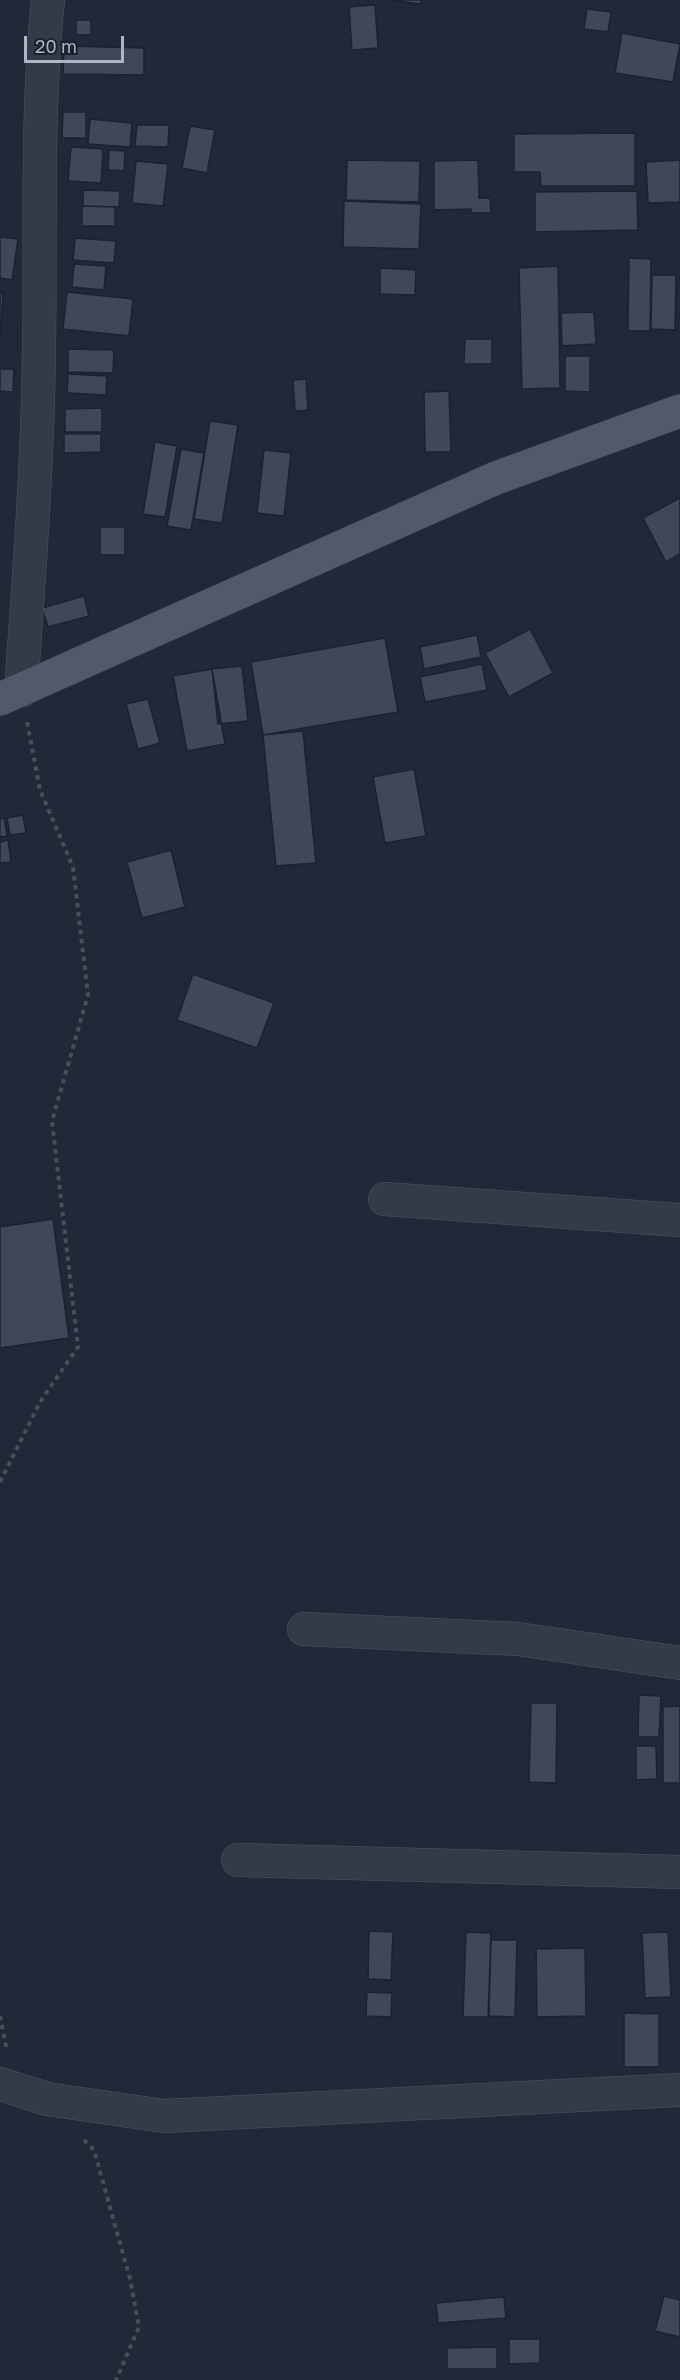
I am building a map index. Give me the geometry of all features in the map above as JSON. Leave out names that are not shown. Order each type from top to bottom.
[{"type":"main road","points":[[11,695],[496,478],[680,411]]},
{"type":"street","points":[[11,695],[34,497],[39,347],[39,179],[48,0]]},
{"type":"street","points":[[385,1198],[680,1220]]},
{"type":"street","points":[[304,1629],[518,1639],[680,1663]]},
{"type":"street","points":[[238,1860],[680,1872]]},
{"type":"street","points":[[4,2071],[47,2099],[164,2116],[680,2090]]},
{"type":"path","points":[[0,1482],[40,1402],[78,1347],[52,1121],[88,995],[73,867],[40,790],[11,695]]},
{"type":"path","points":[[0,2016],[4,2071]]},
{"type":"path","points":[[47,2099],[94,2150],[130,2279],[139,2327],[116,2380]]},
{"type":"building","points":[[387,0],[421,0],[421,4]]},
{"type":"building","points":[[375,5],[378,48],[352,50],[349,7]]},
{"type":"building","points":[[587,9],[611,12],[608,32],[584,29]]},
{"type":"building","points":[[76,20],[91,20],[91,35],[76,35]]},
{"type":"building","points":[[622,33],[680,44],[673,82],[615,73]]},
{"type":"building","points":[[64,46],[144,48],[144,75],[63,74]]},
{"type":"building","points":[[63,112],[86,112],[86,138],[62,138]]},
{"type":"building","points":[[90,119],[132,123],[130,147],[88,144]]},
{"type":"building","points":[[137,125],[169,125],[168,147],[135,146]]},
{"type":"building","points":[[190,126],[215,130],[207,173],[182,168]]},
{"type":"building","points":[[635,133],[635,186],[541,186],[540,172],[514,172],[514,134]]},
{"type":"building","points":[[71,147],[103,149],[101,183],[68,181]]},
{"type":"building","points":[[109,150],[125,151],[124,171],[108,170]]},
{"type":"building","points":[[347,160],[420,161],[419,202],[346,200]]},
{"type":"building","points":[[478,160],[479,198],[490,198],[491,213],[471,213],[471,209],[434,210],[434,161]]},
{"type":"building","points":[[680,160],[680,202],[648,203],[646,162]]},
{"type":"building","points":[[136,161],[168,164],[163,206],[132,203]]},
{"type":"building","points":[[83,190],[120,191],[119,207],[83,206]]},
{"type":"building","points":[[637,191],[638,230],[535,232],[535,192]]},
{"type":"building","points":[[344,201],[421,204],[419,249],[343,247]]},
{"type":"building","points":[[82,206],[115,207],[115,226],[82,226]]},
{"type":"building","points":[[0,237],[18,239],[12,280],[0,278]]},
{"type":"building","points":[[75,238],[116,241],[114,263],[73,260]]},
{"type":"building","points":[[629,258],[651,259],[650,331],[628,331]]},
{"type":"building","points":[[74,264],[106,266],[104,290],[72,287]]},
{"type":"building","points":[[558,266],[560,388],[522,389],[519,268]]},
{"type":"building","points":[[380,268],[416,270],[415,295],[380,294]]},
{"type":"building","points":[[652,275],[676,275],[675,330],[651,329]]},
{"type":"building","points":[[67,292],[133,299],[129,336],[63,329]]},
{"type":"building","points":[[0,293],[3,293],[1,332],[0,332]]},
{"type":"building","points":[[594,312],[596,344],[562,346],[561,313]]},
{"type":"building","points":[[465,339],[492,339],[492,364],[464,364]]},
{"type":"building","points":[[68,349],[114,350],[113,373],[68,372]]},
{"type":"building","points":[[565,356],[590,356],[590,392],[565,391]]},
{"type":"building","points":[[0,369],[14,369],[13,392],[0,391]]},
{"type":"building","points":[[68,374],[107,376],[106,395],[67,393]]},
{"type":"building","points":[[306,379],[308,410],[295,411],[293,380]]},
{"type":"building","points":[[449,391],[451,452],[425,452],[424,392]]},
{"type":"building","points":[[102,408],[102,432],[65,432],[65,409]]},
{"type":"building","points":[[210,421],[238,425],[222,523],[194,519]]},
{"type":"building","points":[[64,434],[101,434],[101,452],[64,453]]},
{"type":"building","points":[[155,442],[177,446],[165,517],[143,514]]},
{"type":"building","points":[[181,449],[204,453],[191,530],[167,526]]},
{"type":"building","points":[[264,450],[291,453],[284,516],[257,513]]},
{"type":"building","points":[[680,498],[680,554],[666,562],[643,518]]},
{"type":"building","points":[[100,527],[125,527],[125,555],[100,555]]},
{"type":"building","points":[[84,596],[89,616],[48,627],[42,608]]},
{"type":"building","points":[[530,629],[553,673],[509,697],[485,653]]},
{"type":"building","points":[[477,635],[481,657],[424,669],[420,647]]},
{"type":"building","points":[[385,638],[398,712],[263,735],[251,662]]},
{"type":"building","points":[[482,664],[487,690],[425,702],[420,677]]},
{"type":"building","points":[[242,666],[248,721],[218,724],[212,669]]},
{"type":"building","points":[[212,669],[225,744],[187,751],[173,676]]},
{"type":"building","points":[[148,699],[160,743],[138,749],[126,704]]},
{"type":"building","points":[[303,731],[316,863],[276,866],[263,735]]},
{"type":"building","points":[[414,769],[426,836],[385,843],[373,777]]},
{"type":"building","points":[[23,815],[26,833],[10,835],[7,818]]},
{"type":"building","points":[[4,818],[7,836],[0,837],[0,819]]},
{"type":"building","points":[[8,840],[11,862],[0,863],[0,842]]},
{"type":"building","points":[[171,850],[185,907],[142,918],[127,862]]},
{"type":"building","points":[[193,974],[274,1003],[257,1048],[177,1020]]},
{"type":"building","points":[[53,1219],[69,1338],[0,1348],[0,1227]]},
{"type":"building","points":[[639,1695],[661,1696],[659,1737],[638,1737]]},
{"type":"building","points":[[531,1703],[557,1703],[556,1783],[529,1782]]},
{"type":"building","points":[[680,1706],[680,1783],[663,1783],[663,1707]]},
{"type":"building","points":[[636,1746],[656,1746],[657,1779],[636,1780]]},
{"type":"building","points":[[369,1931],[393,1932],[391,1980],[368,1979]]},
{"type":"building","points":[[466,1932],[491,1933],[488,2017],[463,2017]]},
{"type":"building","points":[[668,1932],[671,1997],[645,1998],[642,1933]]},
{"type":"building","points":[[491,1940],[517,1940],[515,2017],[489,2016]]},
{"type":"building","points":[[585,1948],[586,2016],[537,2017],[536,1949]]},
{"type":"building","points":[[367,1992],[392,1993],[391,2017],[366,2016]]},
{"type":"building","points":[[624,2013],[659,2014],[659,2067],[624,2067]]},
{"type":"building","points":[[664,2296],[680,2300],[680,2337],[655,2331]]},
{"type":"building","points":[[504,2297],[506,2318],[438,2323],[436,2303]]},
{"type":"building","points":[[509,2339],[540,2339],[540,2363],[509,2364]]},
{"type":"building","points":[[497,2347],[497,2369],[447,2369],[447,2348]]}]
